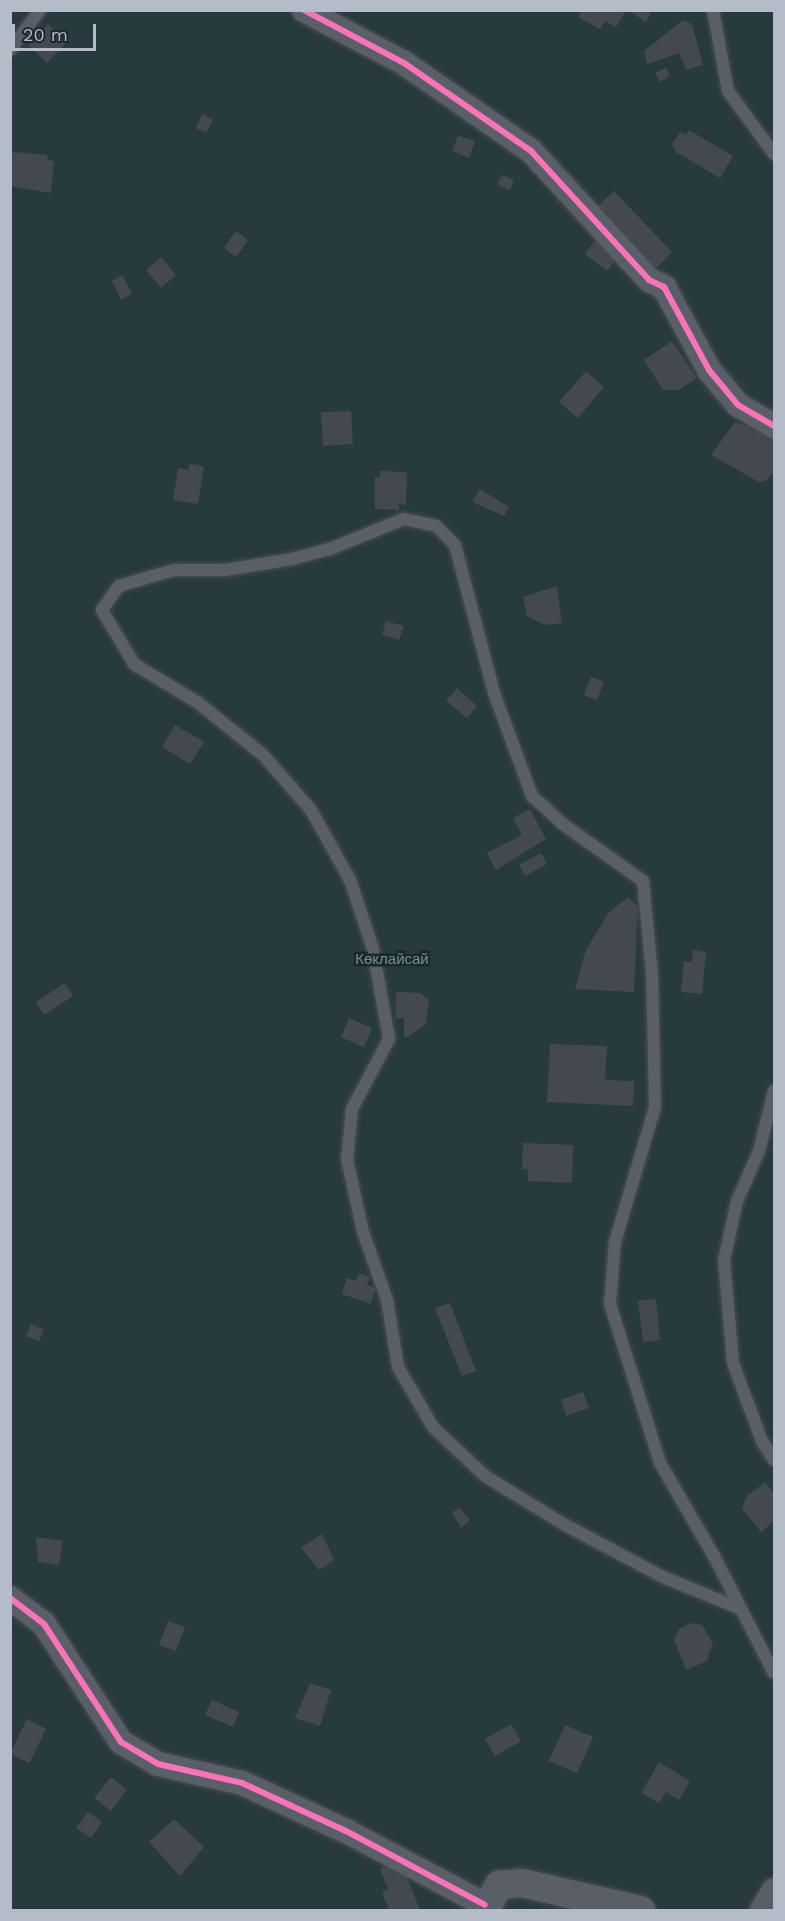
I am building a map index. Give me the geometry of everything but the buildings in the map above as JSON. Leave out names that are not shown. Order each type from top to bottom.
[{"type":"street","points":[[303,10],[404,63],[531,152],[650,280],[664,287],[709,370],[738,405],[774,426]]},
{"type":"street","points":[[10,1598],[44,1624],[121,1742],[158,1764],[242,1783],[345,1831],[485,1908],[499,1885],[522,1883],[641,1911]]},
{"type":"street","points":[[762,1911],[774,1890]]},
{"type":"lane","points":[[10,50],[40,10]]},
{"type":"lane","points":[[713,10],[728,91],[774,154]]},
{"type":"lane","points":[[741,1609],[663,1577],[565,1525],[485,1476],[433,1428],[398,1367],[387,1300],[363,1232],[347,1159],[352,1109],[389,1039],[373,949],[350,880],[311,810],[263,754],[197,702],[134,664],[102,610],[119,586],[174,570],[225,570],[292,559],[330,549],[404,519],[436,526],[455,545],[494,693],[532,796],[564,825],[643,881],[652,973],[655,1107],[615,1242],[610,1304],[660,1463],[741,1609],[774,1673]]},
{"type":"lane","points":[[774,1091],[759,1151],[737,1202],[724,1260],[733,1363],[762,1441],[774,1460]]},
{"type":"green space","name":"Көклайсай","points":[[11,11],[774,11],[774,1910],[11,1910]]},
{"type":"cycle path","points":[[304,10],[404,63],[531,151],[649,280],[664,287],[709,370],[738,405],[774,426]]},
{"type":"cycle path","points":[[10,1598],[44,1624],[121,1742],[158,1764],[242,1783],[346,1831],[485,1905]]}]
